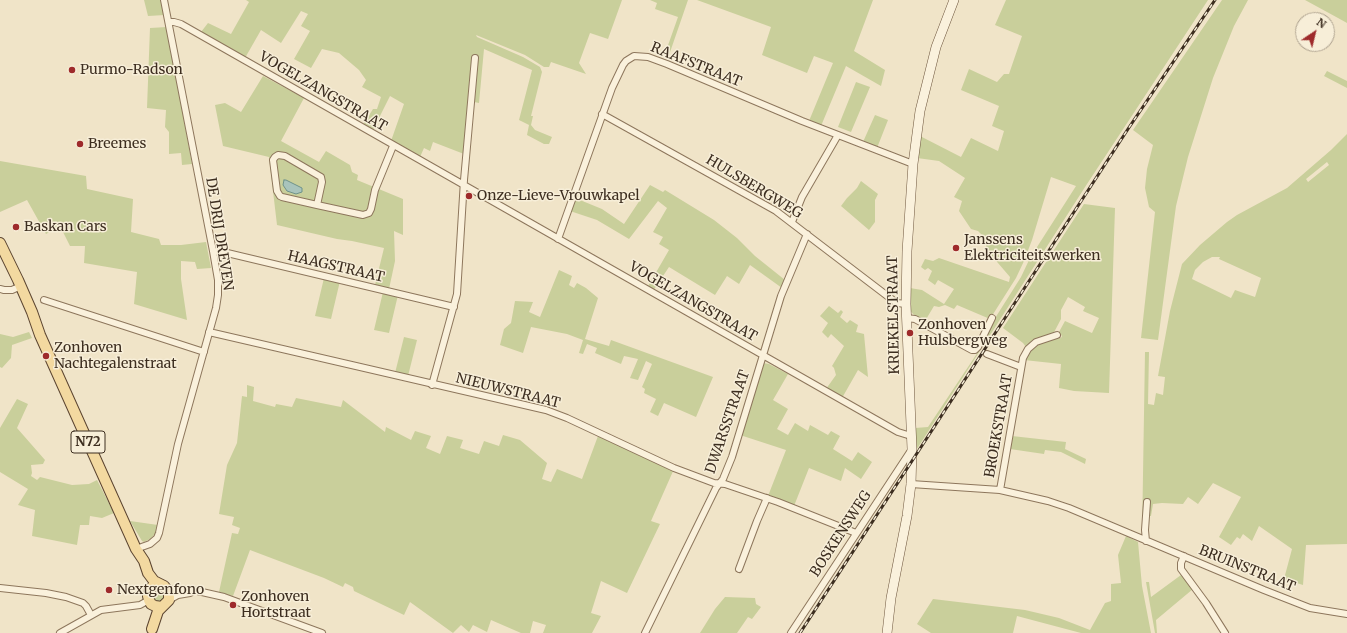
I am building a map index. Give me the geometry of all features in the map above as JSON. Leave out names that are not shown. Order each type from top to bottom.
[{"type":"main road","name":"N72","points":[[0,244],[5,252],[18,287]]},
{"type":"main road","name":"N72","points":[[0,253],[32,312],[40,335],[136,549],[144,561],[150,576],[154,581],[164,587]]},
{"type":"main road","name":"N72","points":[[136,549],[138,563],[150,589]]},
{"type":"main road","points":[[153,586],[164,587],[170,595],[166,603],[156,615],[152,631],[150,621],[150,602],[148,596],[150,589],[153,586]]},
{"type":"main road","points":[[150,602],[155,606],[166,603]]},
{"type":"street","name":"DE DRIJ DREVEN","points":[[136,549],[150,544],[157,538],[159,533],[178,444],[216,308],[218,295],[218,280],[213,252],[164,0]]},
{"type":"street","name":"KRIEKELSTRAAT","points":[[887,633],[891,598],[907,516],[911,484],[912,449],[906,304],[907,251],[912,164],[920,111],[928,79],[936,48],[954,0]]},
{"type":"street","name":"VOGELZANGSTRAAT","points":[[169,22],[181,24],[464,187],[763,356],[898,432],[911,436]]},
{"type":"street","name":"RAAFSTRAAT","points":[[558,239],[612,88],[623,65],[630,58],[640,56],[667,64],[912,164]]},
{"type":"street","points":[[432,385],[457,294],[475,58]]},
{"type":"street","name":"HULSBERGWEG","points":[[602,114],[776,210],[890,298],[897,303],[906,304]]},
{"type":"street","points":[[792,222],[800,202],[838,135]]},
{"type":"street","points":[[317,205],[322,182],[321,177],[285,156],[278,155],[275,157],[273,160],[278,194],[282,197],[317,205],[363,215],[369,213],[371,209],[375,190],[393,146]]},
{"type":"street","name":"DWARSSTRAAT","points":[[645,633],[732,457],[787,280],[807,234]]},
{"type":"street","name":"HAAGSTRAAT","points":[[213,252],[223,252],[454,307]]},
{"type":"street","points":[[0,289],[4,290],[18,287]]},
{"type":"street","points":[[44,300],[204,352]]},
{"type":"street","points":[[906,318],[926,325],[972,350],[975,350],[978,347],[992,318]]},
{"type":"street","name":"NIEUWSTRAAT","points":[[209,332],[432,385],[546,410],[567,418],[674,468],[719,485],[724,484],[767,498],[856,533]]},
{"type":"street","name":"BROEKSTRAAT","points":[[1000,490],[1023,358],[1032,346],[1045,338],[1057,335]]},
{"type":"street","name":"BROEKSTRAAT","points":[[987,354],[1021,367]]},
{"type":"street","name":"BOSKENSWEG","points":[[791,633],[912,449]]},
{"type":"street","name":"BRUINSTRAAT","points":[[911,484],[1000,490],[1029,496],[1069,508],[1310,608],[1347,614]]},
{"type":"street","points":[[739,569],[767,498]]},
{"type":"street","points":[[1146,541],[1145,530],[1147,502]]},
{"type":"street","points":[[1184,556],[1181,563],[1181,569],[1206,603],[1225,633]]},
{"type":"street","points":[[164,587],[213,594],[234,600],[322,633]]},
{"type":"street","points":[[0,588],[46,593],[66,597],[86,606],[92,615]]},
{"type":"street","points":[[166,603],[173,597],[182,594],[200,592]]},
{"type":"street","points":[[60,633],[101,610],[140,605],[150,602]]},
{"type":"street","points":[[300,633],[302,626]]},
{"type":"green space","points":[[144,0],[162,0],[165,15],[148,16]]},
{"type":"green space","points":[[246,0],[622,0],[608,39],[590,33],[579,63],[586,74],[551,62],[549,67],[544,67],[525,55],[476,35],[477,37],[523,57],[540,67],[542,72],[531,116],[533,116],[531,125],[535,130],[552,137],[549,144],[544,144],[527,135],[529,125],[519,120],[532,70],[484,49],[479,103],[474,102],[477,60],[464,154],[433,142],[430,151],[424,148],[420,157],[391,141],[404,104],[390,96],[373,130],[363,125],[373,109],[377,109],[381,97],[362,87],[366,80],[359,70],[339,53],[322,49],[311,68],[294,59],[310,31],[301,26],[308,14],[301,11],[281,43],[261,30],[245,58],[201,32],[208,23],[231,34],[249,2]]},
{"type":"green space","points":[[650,0],[688,0],[668,58],[666,51],[678,17],[655,9],[657,3]]},
{"type":"green space","points":[[697,0],[873,0],[854,51],[885,70],[881,86],[846,66],[821,126],[809,121],[833,63],[814,56],[807,73],[762,55],[771,27]]},
{"type":"green space","points":[[1006,0],[1208,0],[1087,184],[915,452],[915,428],[928,427],[980,349],[992,323],[1021,277],[1030,258],[1076,186],[1051,177],[1024,261],[1016,278],[990,319],[957,305],[954,309],[945,305],[939,307],[934,306],[925,321],[913,314],[910,310],[910,288],[922,290],[944,304],[954,289],[938,280],[935,285],[928,280],[932,271],[928,268],[925,270],[921,267],[925,259],[933,261],[939,258],[1009,282],[1010,277],[986,249],[987,240],[978,231],[971,229],[959,211],[962,201],[954,197],[965,178],[939,161],[917,158],[920,136],[961,157],[971,138],[998,151],[1004,131],[992,126],[999,106],[961,90],[969,69],[997,82],[1004,74],[1009,74],[1022,36],[995,25]]},
{"type":"green space","points":[[1222,0],[1248,0],[1234,26],[1213,78],[1188,157],[1176,206],[1158,340],[1141,338],[1155,212],[1149,207],[1145,188],[1147,169],[1153,145],[1133,130]]},
{"type":"green space","points":[[1305,0],[1347,0],[1347,23],[1335,16],[1335,12],[1327,12]]},
{"type":"green space","points":[[167,27],[192,164],[182,165],[181,153],[169,154],[169,132],[165,127],[166,110],[147,108],[150,28]]},
{"type":"green space","points":[[1327,71],[1347,81],[1347,88],[1324,76]]},
{"type":"green space","points":[[263,76],[304,98],[281,141],[319,162],[326,151],[350,165],[352,172],[358,175],[357,180],[403,199],[403,235],[394,231],[395,261],[389,289],[375,285],[384,248],[277,225],[269,157],[223,146],[215,105],[225,103],[241,112]]},
{"type":"green space","points":[[856,82],[870,87],[851,132],[838,127]]},
{"type":"green space","points":[[875,115],[888,120],[877,148],[863,142]]},
{"type":"green space","points":[[1347,134],[1347,544],[1306,545],[1303,585],[1284,579],[1292,549],[1259,526],[1252,541],[1243,534],[1240,539],[1237,537],[1231,545],[1219,537],[1241,497],[1213,483],[1198,504],[1188,497],[1183,504],[1153,504],[1151,516],[1145,516],[1144,536],[1142,536],[1145,352],[1149,352],[1148,404],[1154,405],[1156,393],[1163,395],[1165,377],[1158,376],[1170,311],[1182,264],[1200,245],[1227,222],[1287,188]],"holes":[[[1327,162],[1329,165],[1308,182],[1306,179]],[[1212,257],[1220,257],[1219,259],[1261,278],[1255,297],[1235,290],[1231,298],[1192,279],[1195,270],[1203,262]]]},
{"type":"green space","points":[[0,161],[86,176],[87,189],[133,199],[131,232],[159,239],[161,245],[181,245],[206,242],[211,268],[197,269],[195,262],[181,261],[181,279],[187,320],[134,304],[137,272],[84,263],[85,246],[70,246],[60,226],[46,234],[27,200],[0,212]]},
{"type":"green space","points":[[861,181],[878,194],[875,200],[875,222],[869,230],[841,206],[857,188]]},
{"type":"green space","points":[[650,185],[663,192],[665,190],[714,220],[785,280],[782,288],[750,265],[739,284],[727,276],[715,295],[669,267],[653,291],[647,288],[669,250],[659,244],[663,237],[653,232],[667,208],[658,201],[629,239],[597,220],[570,211],[575,198],[602,209],[624,224]]},
{"type":"green space","points":[[1084,204],[1115,208],[1109,393],[1074,391],[1059,388],[1061,364],[1024,360],[1026,347],[1003,328]],"holes":[[[1068,297],[1085,307],[1083,311],[1099,318],[1092,333],[1065,321],[1059,332],[1062,336],[1061,338],[1050,340],[1061,319],[1061,310]]]},
{"type":"green space","points":[[559,270],[572,276],[569,285],[574,288],[577,283],[598,298],[585,339],[609,346],[611,340],[713,377],[696,417],[664,403],[658,416],[650,412],[656,399],[644,393],[645,389],[642,387],[652,364],[646,361],[638,380],[630,378],[638,359],[624,356],[621,364],[595,353],[597,348],[587,344],[583,354],[579,353],[583,340],[567,334],[531,327],[523,353],[500,345],[504,329],[511,323],[515,301],[533,302],[529,312],[540,317]]},
{"type":"green space","points":[[324,278],[340,281],[331,319],[315,316]]},
{"type":"green space","points":[[383,292],[398,295],[389,333],[374,330]]},
{"type":"green space","points":[[829,306],[838,313],[841,310],[843,312],[840,317],[847,323],[850,320],[858,325],[856,332],[864,334],[868,377],[858,370],[842,398],[826,389],[836,375],[832,366],[844,346],[831,334],[828,338],[822,332],[828,323],[820,316]]},
{"type":"green space","points":[[29,332],[32,338],[12,345],[11,358],[2,368],[0,367],[0,334],[13,337]]},
{"type":"green space","points":[[404,337],[417,340],[408,376],[395,373]]},
{"type":"green space","points":[[763,363],[769,364],[788,374],[773,400],[788,409],[777,429],[788,435],[795,423],[808,431],[810,425],[828,435],[831,431],[840,436],[833,449],[852,461],[858,452],[872,462],[861,479],[845,468],[841,481],[809,468],[794,506],[768,496],[786,450],[740,435]]},
{"type":"green space","points":[[247,385],[254,387],[253,401],[275,407],[276,404],[292,407],[296,398],[341,407],[343,400],[385,432],[386,427],[411,440],[415,431],[431,436],[426,448],[440,454],[447,436],[463,440],[460,448],[479,454],[484,441],[499,446],[503,435],[520,440],[547,463],[542,479],[551,482],[557,469],[582,479],[598,436],[674,469],[651,521],[660,524],[627,593],[601,581],[591,613],[601,616],[592,633],[543,633],[546,625],[533,621],[530,633],[521,633],[491,620],[487,632],[473,625],[469,632],[461,625],[453,633],[410,602],[404,615],[354,591],[353,587],[345,583],[343,587],[324,578],[250,550],[233,596],[219,592],[232,533],[238,534],[240,528],[232,525],[234,517],[219,514],[227,465],[237,443],[242,396],[247,397]]},
{"type":"green space","points":[[17,399],[28,404],[17,428],[45,460],[43,464],[31,465],[31,476],[37,480],[40,477],[72,485],[89,484],[97,480],[114,513],[102,518],[90,516],[89,525],[80,525],[77,545],[32,536],[35,510],[18,505],[28,489],[0,472],[0,428]]},
{"type":"green space","points":[[1012,436],[1066,442],[1065,449],[1086,459],[1085,464],[1061,452],[1045,450],[1044,454],[1010,449]]},
{"type":"green space","points":[[130,521],[158,525],[156,533],[144,542]]},
{"type":"green space","points":[[1126,536],[1138,542],[1142,586],[1151,633],[1081,633],[1017,616],[1013,633],[931,633],[917,624],[933,599],[1025,610],[1059,618],[1090,630],[1105,603],[1111,601],[1111,584],[1121,583],[1118,555]]},
{"type":"green space","points":[[1181,575],[1193,589],[1156,620],[1157,633],[1155,633],[1146,582],[1149,582],[1151,597]]},
{"type":"green space","points":[[162,589],[167,595],[162,603],[152,600],[154,590]]},
{"type":"green space","points":[[725,597],[755,598],[756,604],[761,607],[752,619],[748,617],[737,633],[700,633],[715,609]]},
{"type":"water","points":[[284,180],[302,188],[302,192],[296,194],[287,191],[283,185]]},
{"type":"railway","points":[[800,633],[1128,129],[1215,0]]},
{"type":"place","name":"Purmo-Radson","points":[[72,70]]},
{"type":"place","name":"Breemes","points":[[80,144]]},
{"type":"place","name":"Onze-Lieve-Vrouwkapel","points":[[469,196]]},
{"type":"place","name":"Baskan Cars","points":[[16,227]]},
{"type":"place","name":"Janssens Elektriciteitswerken","points":[[956,248]]},
{"type":"place","name":"Zonhoven Hulsbergweg","points":[[910,333]]},
{"type":"place","name":"Zonhoven Nachtegalenstraat","points":[[46,356]]},
{"type":"place","name":"Nextgenfono","points":[[109,590]]},
{"type":"place","name":"Zonhoven Hortstraat","points":[[233,605]]}]
